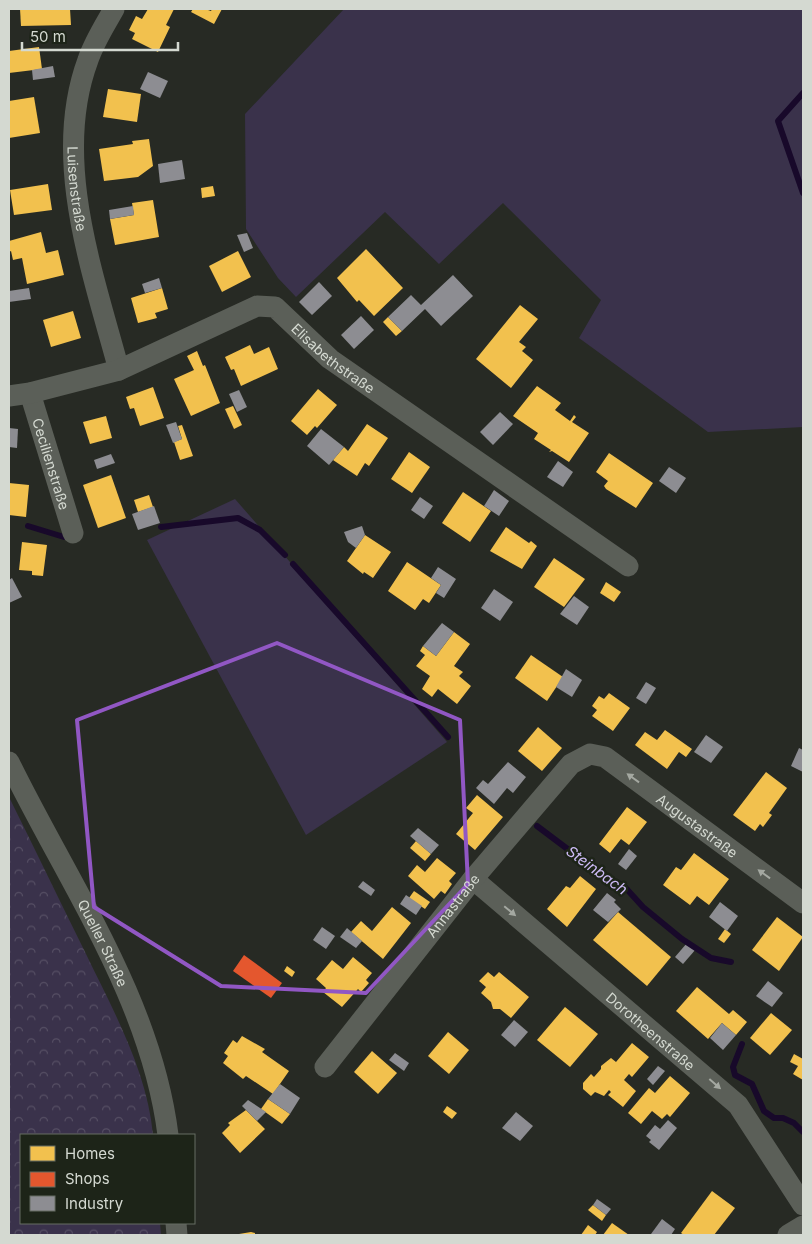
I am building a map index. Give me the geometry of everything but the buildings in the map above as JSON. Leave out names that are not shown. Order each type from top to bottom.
[{"type":"street","name":"Luisenstraße","points":[[114,9],[88,60],[78,100],[73,140],[80,224],[119,370]]},
{"type":"street","name":"Elisabethstraße","points":[[9,396],[30,393],[119,370],[257,306],[275,307],[330,359],[628,566]]},
{"type":"street","name":"Cecilienstraße","points":[[30,393],[72,534]]},
{"type":"street","name":"Annastraße","points":[[325,1067],[473,879],[571,764],[590,754]]},
{"type":"street","name":"Augustastraße","points":[[590,754],[605,757],[803,903]]},
{"type":"street","name":"Queller Straße","points":[[9,762],[105,946],[133,1006],[152,1057],[165,1112],[168,1134]]},
{"type":"street","name":"Dorotheenstraße","points":[[473,879],[732,1100],[803,1205]]},
{"type":"street","points":[[788,1235],[803,1226]]},
{"type":"highlighted area","points":[[277,643],[460,720],[468,884],[366,993],[221,986],[94,907],[77,720]]},
{"type":"green space","points":[[344,9],[803,9],[803,427],[708,432],[579,338],[601,300],[503,203],[439,264],[385,212],[296,297],[278,278],[246,229],[245,114]]},
{"type":"green space","points":[[235,499],[447,742],[306,835],[147,540]]},
{"type":"green space","points":[[9,797],[128,1042],[144,1088],[150,1111],[153,1134],[20,1134],[20,1224],[160,1224],[161,1235],[9,1235]]},
{"type":"waterway","points":[[803,93],[778,121],[803,193]]},
{"type":"waterway","name":"Steinbach","points":[[161,527],[238,518],[260,530],[285,555]]},
{"type":"waterway","name":"Steinbach","points":[[28,526],[64,537]]},
{"type":"waterway","name":"Steinbach","points":[[293,564],[448,737]]},
{"type":"waterway","name":"Steinbach","points":[[537,826],[606,878],[623,885],[643,907],[682,939],[711,958],[731,962]]},
{"type":"waterway","name":"Steinbach","points":[[742,1044],[733,1067],[735,1075],[752,1084],[764,1111],[774,1118],[783,1118],[794,1123],[803,1132]]}]
